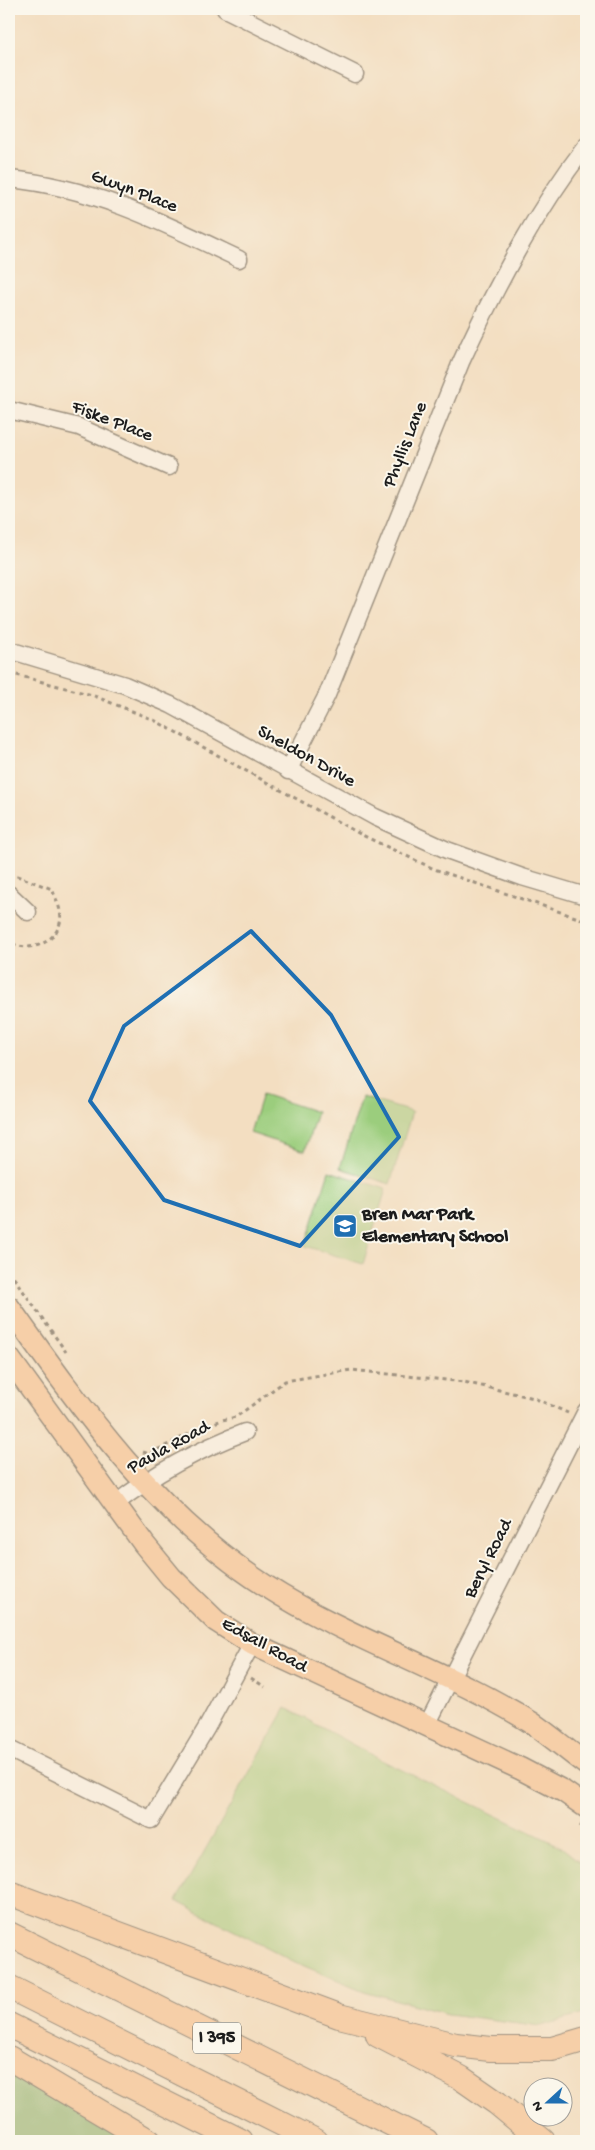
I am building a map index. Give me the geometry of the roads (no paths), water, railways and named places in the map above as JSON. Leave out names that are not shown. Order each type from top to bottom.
[{"type":"highway","points":[[9,1893],[339,2016],[461,2078],[497,2102],[543,2141]]},
{"type":"highway","name":"I 395","points":[[9,1934],[426,2141]]},
{"type":"highway","points":[[9,1987],[316,2141]]},
{"type":"highway","points":[[339,2016],[456,2045],[491,2049],[552,2049],[586,2039]]},
{"type":"highway","points":[[9,2025],[241,2141]]},
{"type":"highway","points":[[9,2058],[150,2141]]},
{"type":"main road","points":[[9,1307],[94,1422],[144,1482],[186,1524],[266,1586],[317,1616],[451,1680],[532,1723],[586,1764]]},
{"type":"main road","name":"Edsall Road","points":[[12,1370],[144,1544],[177,1584],[216,1621],[252,1644],[521,1769],[563,1791],[586,1807]]},
{"type":"street","points":[[225,9],[355,74]]},
{"type":"street","name":"Phyllis Lane","points":[[288,771],[327,694],[461,362],[484,313],[528,231],[586,146]]},
{"type":"street","name":"Gwyn Place","points":[[9,179],[61,187],[97,196],[134,210],[239,259]]},
{"type":"street","name":"Fiske Place","points":[[9,410],[79,427],[169,467]]},
{"type":"street","name":"Sheldon Drive","points":[[9,650],[125,684],[171,705],[288,771],[375,817],[447,850],[522,877],[586,896]]},
{"type":"street","points":[[9,894],[28,912]]},
{"type":"street","name":"Beryl Road","points":[[427,1725],[584,1415]]},
{"type":"street","name":"Paula Road","points":[[115,1504],[144,1482],[186,1457],[245,1432]]},
{"type":"street","points":[[9,1749],[151,1820],[207,1727],[252,1644]]},
{"type":"place","name":"Bren Mar Park Elementary School","points":[[345,1226]]}]
